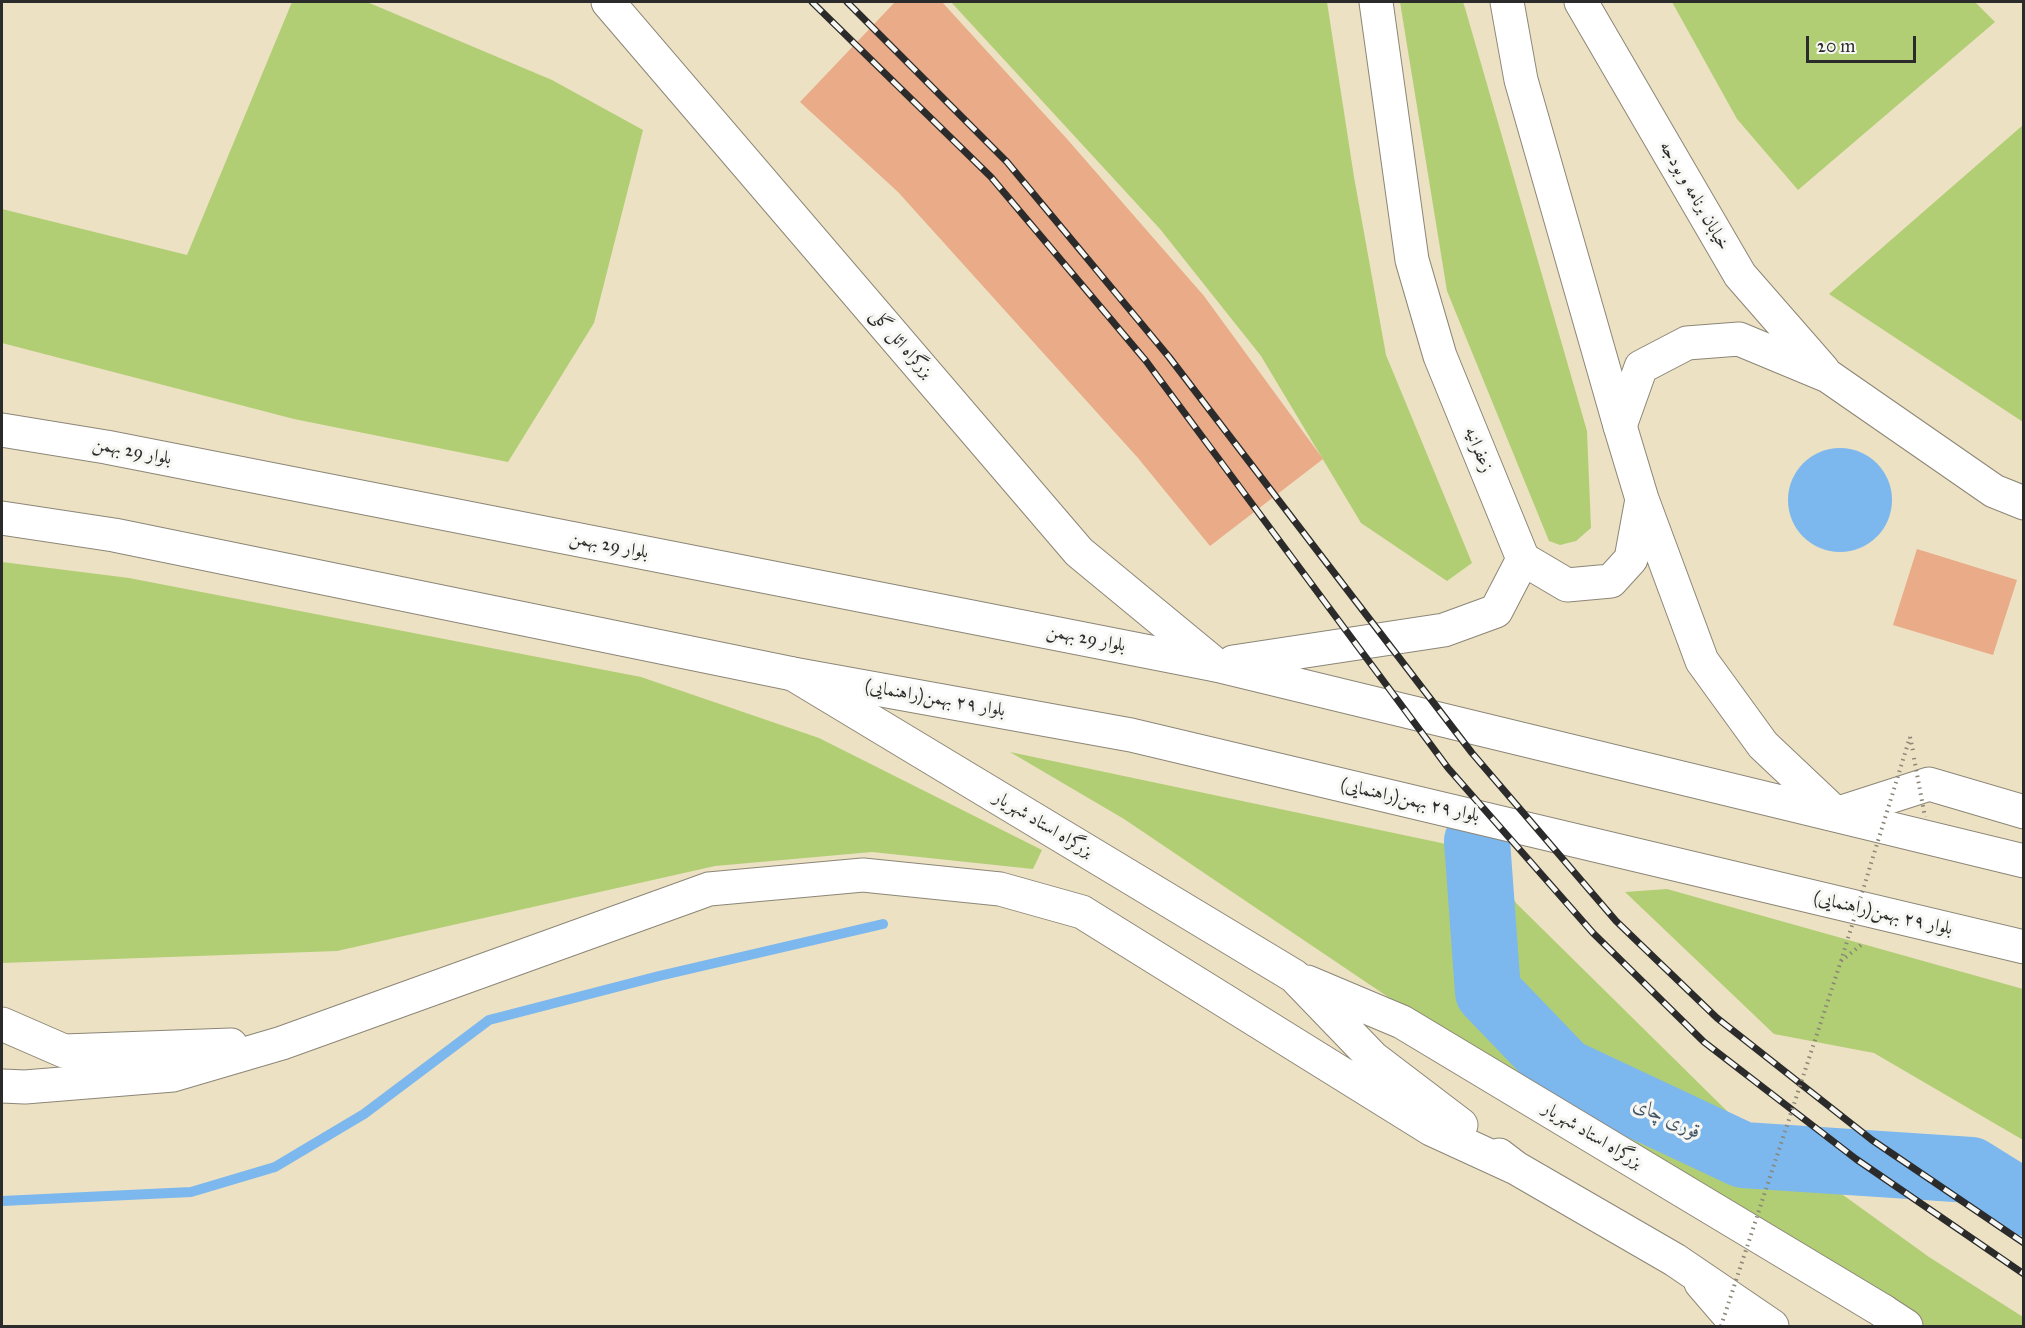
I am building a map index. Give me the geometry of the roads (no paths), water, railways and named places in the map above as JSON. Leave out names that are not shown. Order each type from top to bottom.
[{"type":"main road","name":"بزرگراه ائل گلی","points":[[608,2],[1079,552],[1216,664]]},
{"type":"main road","name":"زعفرانیه","points":[[1376,2],[1412,260],[1440,356],[1522,559]]},
{"type":"main road","points":[[1507,2],[1521,80],[1620,426],[1642,500],[1702,661],[1762,745],[1836,814]]},
{"type":"main road","name":"خیابان برنامه و بودجه","points":[[1581,2],[1740,275],[1828,376]]},
{"type":"main road","name":"خیابان برنامه و بودجه","points":[[1620,426],[1641,367],[1687,343],[1739,339],[1828,376],[1994,491],[2024,503]]},
{"type":"main road","points":[[2,408],[106,447]]},
{"type":"main road","name":"بلوار 29 بهمن","points":[[2,430],[106,447],[1216,664]]},
{"type":"main road","points":[[1216,664],[1444,630],[1496,611],[1522,559],[1567,585],[1611,581],[1631,559],[1642,500]]},
{"type":"main road","points":[[2,518],[114,536],[793,674]]},
{"type":"main road","points":[[1216,664],[2024,861]]},
{"type":"main road","name":"بلوار ٢٩ بهمن(راهنمایی)","points":[[793,674],[1131,735],[2024,947]]},
{"type":"main road","name":"بزرگراه استاد شهریار","points":[[793,674],[1294,976],[1402,1022],[1895,1319]]},
{"type":"main road","points":[[1836,814],[1929,784],[2024,812]]},
{"type":"main road","points":[[2,1086],[25,1087],[173,1075],[282,1043],[709,889],[863,875],[1000,889],[1082,912],[1431,1129],[1516,1168]]},
{"type":"main road","name":"بزرگراه استاد شهریار","points":[[1294,976],[1372,1058],[1516,1168],[1692,1272],[1772,1326]]},
{"type":"main road","points":[[2,1023],[64,1051],[282,1043]]},
{"type":"main road","points":[[1692,1272],[1738,1326]]},
{"type":"water","points":[[1840,448],[1860,452],[1869,457],[1883,471],[1888,480],[1892,500],[1888,520],[1883,529],[1869,543],[1860,548],[1840,552],[1820,548],[1811,543],[1797,529],[1792,520],[1788,500],[1792,480],[1797,471],[1811,457],[1820,452]]},
{"type":"waterway","name":"قوری چای","points":[[1477,841],[1488,992],[1564,1071],[1743,1155],[1971,1170],[2024,1203]]},
{"type":"waterway","points":[[2,1201],[191,1192],[275,1167],[364,1114],[489,1020],[659,976],[883,924]]},
{"type":"railway","points":[[812,2],[991,177],[1146,361],[1448,768],[1593,933],[1704,1042],[1856,1159],[2024,1274]]},
{"type":"railway","points":[[847,2],[1007,162],[1169,357],[1472,753],[1616,921],[1717,1018],[1872,1140],[2024,1243]]}]
